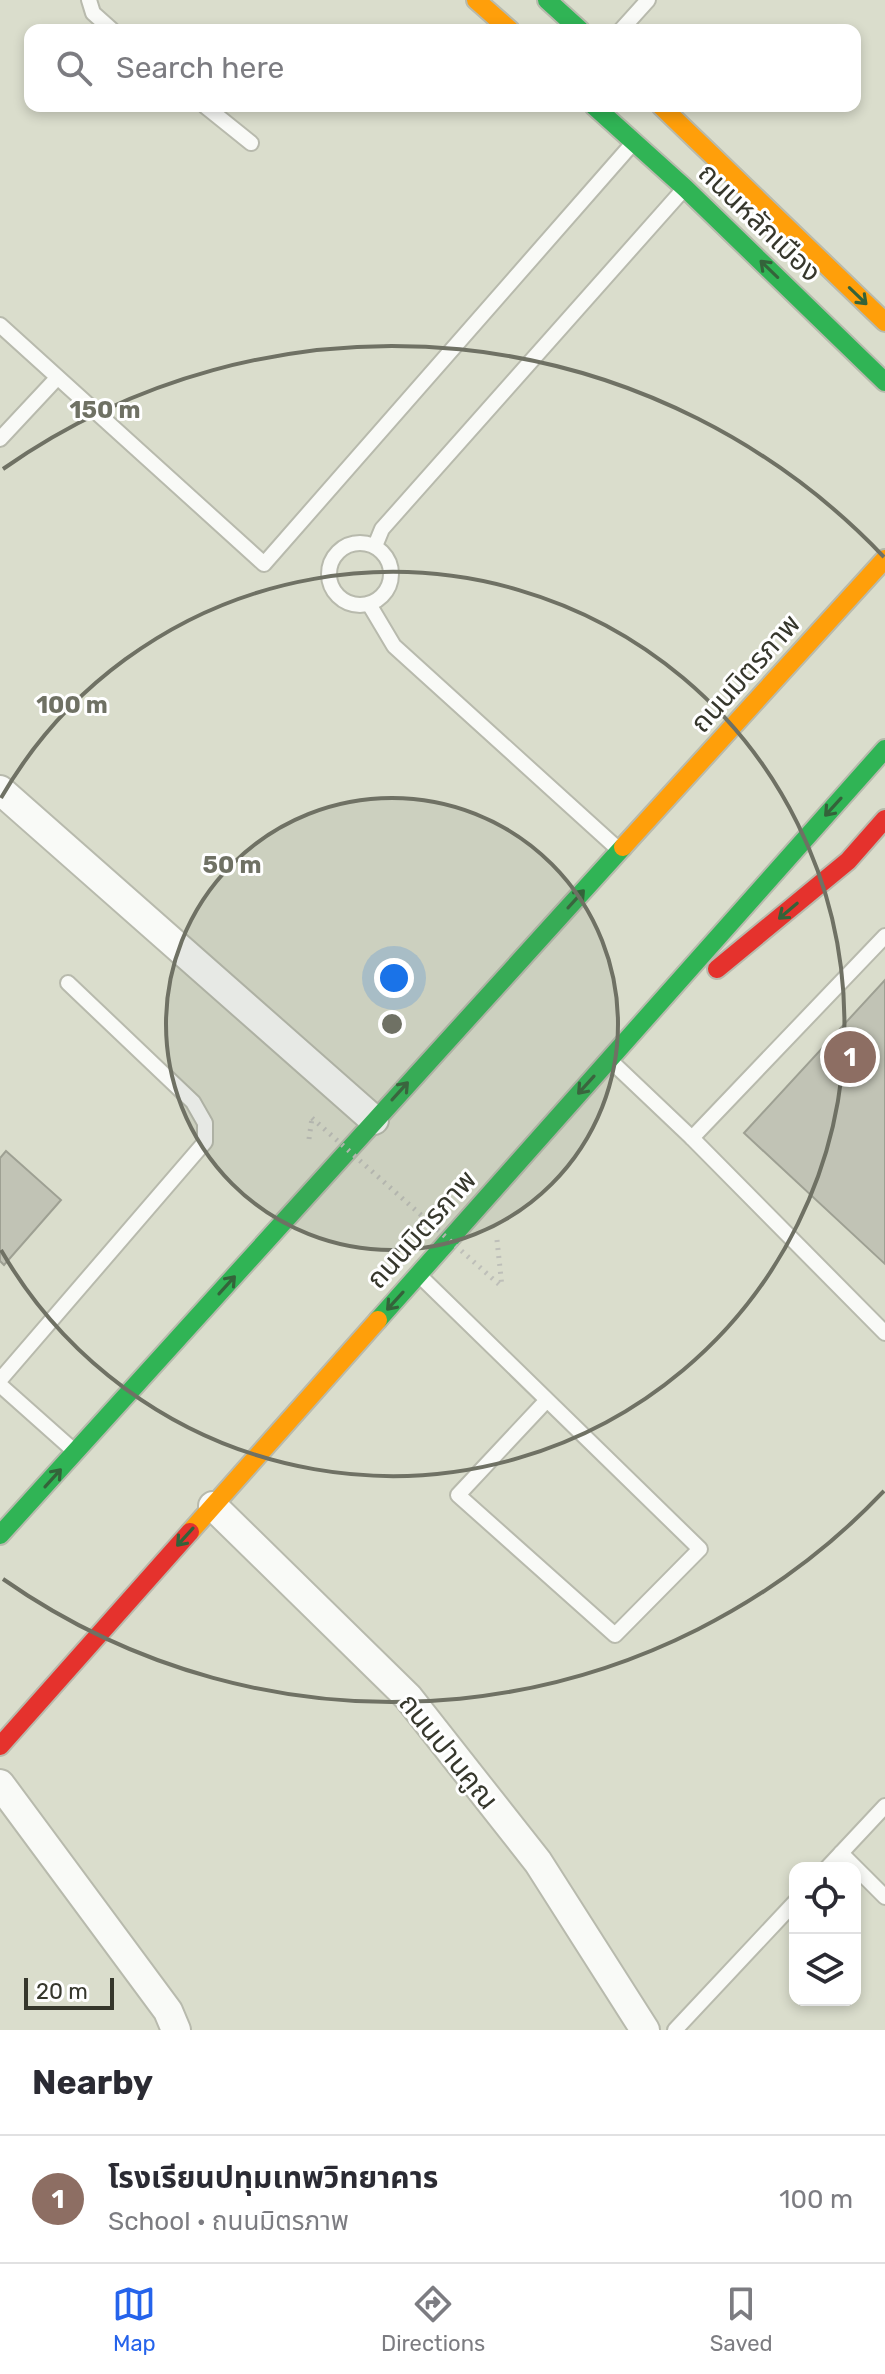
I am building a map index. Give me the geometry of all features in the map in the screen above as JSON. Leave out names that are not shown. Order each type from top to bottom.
[{"type":"main road","points":[[476,0],[503,24]]},
{"type":"main road","points":[[547,0],[573,24]]},
{"type":"main road","name":"ถนนหลักเมือง","points":[[601,112],[685,188],[885,382]]},
{"type":"main road","name":"ถนนหลักเมือง","points":[[667,112],[885,322]]},
{"type":"main road","name":"ถนนมิตรภาพ","points":[[0,1535],[885,559]]},
{"type":"main road","points":[[797,658],[847,630]]},
{"type":"main road","name":"ถนนมิตรภาพ","points":[[0,1746],[885,749]]},
{"type":"main road","points":[[609,1059],[848,861],[885,819]]},
{"type":"street","points":[[0,790],[374,1120]]},
{"type":"street","name":"ถนนปานคูณ","points":[[213,1506],[408,1697],[538,1862],[645,2030]]},
{"type":"street","points":[[0,1784],[168,2011],[176,2030]]},
{"type":"lane","points":[[89,0],[93,13],[105,24]]},
{"type":"lane","points":[[626,24],[648,0]]},
{"type":"lane","points":[[212,112],[251,143]]},
{"type":"lane","points":[[0,325],[264,564],[634,142]]},
{"type":"lane","points":[[375,546],[382,529],[685,188]]},
{"type":"lane","points":[[0,439],[57,378]]},
{"type":"lane","points":[[358,543],[375,546],[388,559],[391,580],[387,590],[369,604],[350,604],[341,598],[331,586],[329,575],[330,564],[340,550],[358,543]]},
{"type":"lane","points":[[369,604],[394,646],[620,851]]},
{"type":"lane","points":[[692,1138],[885,936]]},
{"type":"lane","points":[[68,983],[193,1102],[205,1123],[205,1142],[0,1382],[76,1452]]},
{"type":"lane","points":[[609,1059],[692,1138],[885,1333]]},
{"type":"lane","points":[[418,1274],[700,1549],[615,1635],[458,1495],[546,1401]]},
{"type":"lane","points":[[833,1862],[885,1806]]},
{"type":"lane","points":[[841,1853],[885,1897]]},
{"type":"lane","points":[[675,2030],[789,1908]]},
{"type":"path","points":[[312,1118],[502,1287]]},
{"type":"building","points":[[885,980],[885,1264],[744,1133]]},
{"type":"building","points":[[6,1151],[61,1200],[4,1265],[0,1261],[0,1158]]},
{"type":"traffic: fast","points":[[547,0],[573,24]]},
{"type":"traffic: fast","points":[[601,112],[685,188],[885,382]]},
{"type":"traffic: fast","points":[[378,1320],[885,749]]},
{"type":"traffic: fast","points":[[0,1535],[623,847]]},
{"type":"traffic: slow","points":[[476,0],[503,24]]},
{"type":"traffic: slow","points":[[667,112],[885,322]]},
{"type":"traffic: slow","points":[[623,847],[885,559]]},
{"type":"traffic: slow","points":[[190,1532],[378,1320]]},
{"type":"traffic: jam","points":[[717,969],[848,861],[885,819]]},
{"type":"traffic: jam","points":[[0,1746],[190,1532]]},
{"type":"place","name":"โรงเรียนปทุมเทพวิทยาคาร","points":[[850,1057]]}]
